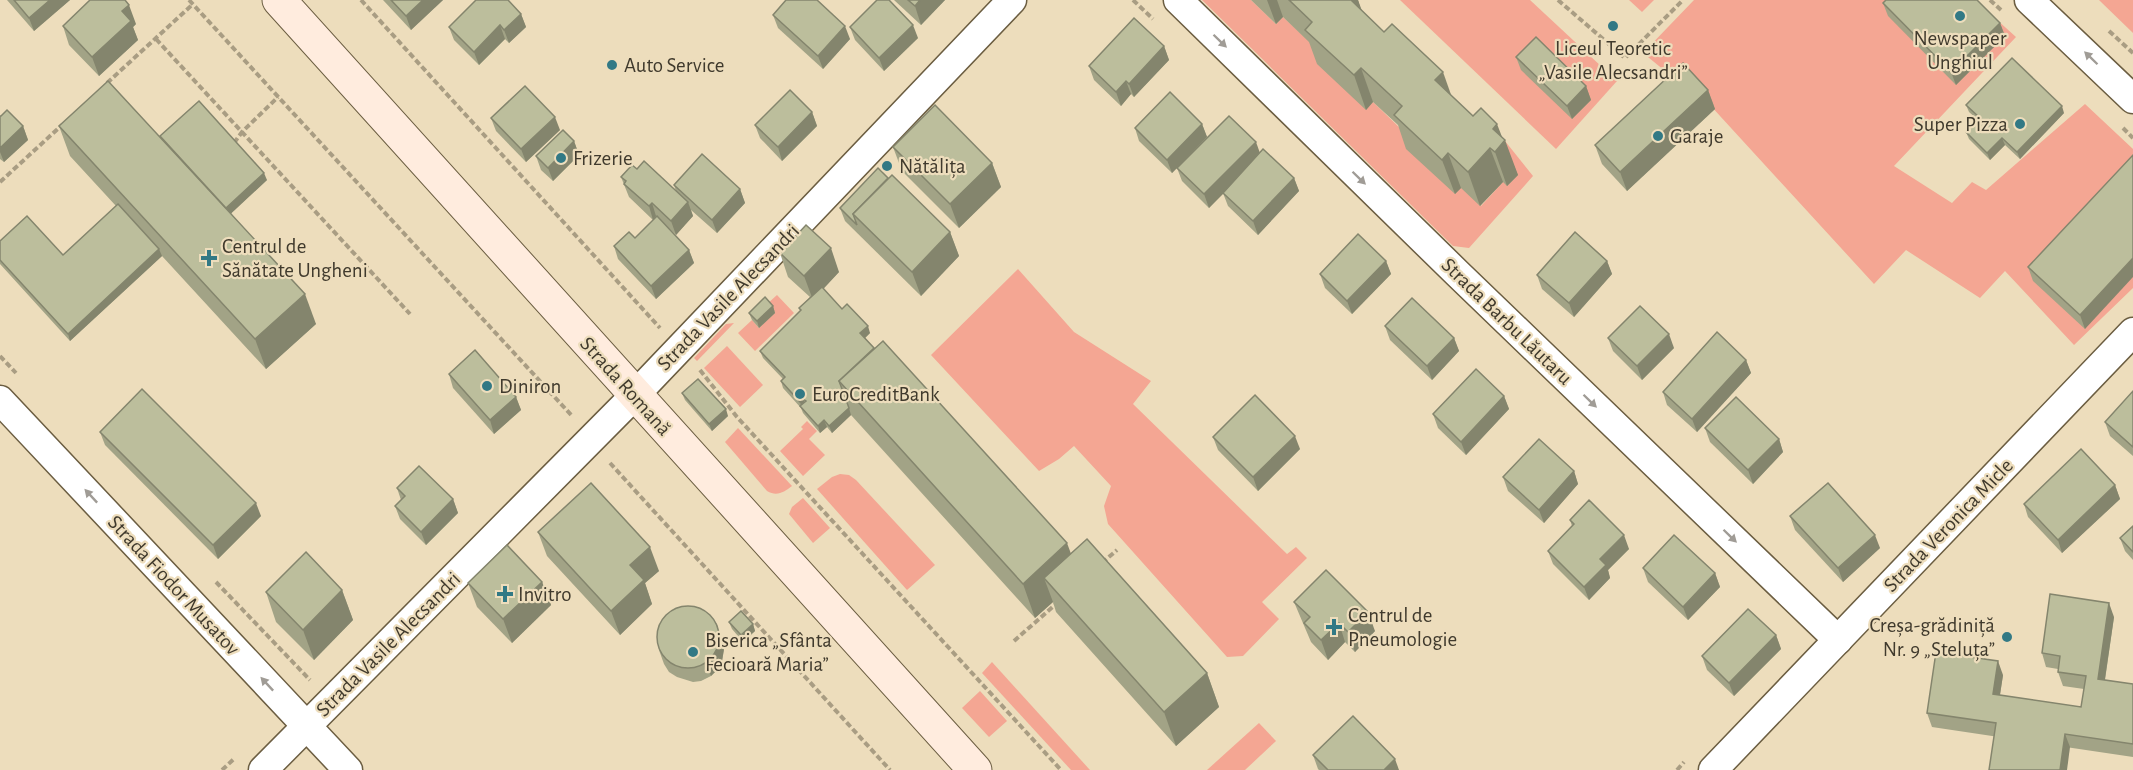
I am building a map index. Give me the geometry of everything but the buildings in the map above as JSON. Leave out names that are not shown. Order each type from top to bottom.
[{"type":"main road","name":"Strada Romană","points":[[279,0],[975,770]]},
{"type":"street","name":"Strada Vasile Alecsandri","points":[[264,770],[679,349],[1012,0]]},
{"type":"street","name":"Strada Barbu Lăutaru","points":[[1178,0],[1456,273],[1838,639]]},
{"type":"street","points":[[2029,0],[2133,99]]},
{"type":"street","name":"Strada Veronica Micle","points":[[1713,770],[2133,332]]},
{"type":"street","name":"Strada Fiodor Musatov","points":[[0,400],[348,770]]},
{"type":"path","points":[[189,0],[572,416],[590,440],[890,770]]},
{"type":"path","points":[[362,0],[679,349],[699,368],[737,417],[1061,770]]},
{"type":"path","points":[[1133,0],[1159,25]]},
{"type":"path","points":[[1558,0],[1625,58],[1683,0]]},
{"type":"path","points":[[104,86],[193,4]]},
{"type":"path","points":[[156,39],[410,314]]},
{"type":"path","points":[[234,143],[242,132],[278,97]]},
{"type":"path","points":[[0,182],[69,118]]},
{"type":"path","points":[[1100,565],[1117,550]]},
{"type":"path","points":[[1014,641],[1057,603]]},
{"type":"path","points":[[1677,770],[1684,762]]},
{"type":"shaded area","points":[[1202,0],[1251,0],[1276,24],[1283,17],[1325,56],[1366,109],[1373,102],[1481,206],[1503,182],[1501,136],[1533,176],[1469,248],[1453,246]]},
{"type":"shaded area","points":[[1400,0],[1530,0],[1617,81],[1556,149]]},
{"type":"shaded area","points":[[1629,0],[1654,0],[1642,12]]},
{"type":"shaded area","points":[[1694,0],[1975,0],[2016,37],[1894,166],[1952,203],[1972,182],[1986,190],[2085,104],[2133,149],[2133,288],[2074,345],[2005,271],[1980,298],[1906,250],[1874,284],[1677,69],[1670,75],[1643,53]]},
{"type":"shaded area","points":[[2099,0],[2133,0],[2133,33]]},
{"type":"shaded area","points":[[1018,269],[1074,332],[1151,381],[1133,404],[1287,554],[1296,547],[1307,558],[1262,602],[1279,619],[1243,656],[1227,657],[1108,524],[1104,506],[1111,486],[1074,446],[1059,459],[1039,471],[931,355]]},
{"type":"shaded area","points":[[777,295],[794,313],[755,351],[738,333],[752,320],[759,328],[775,312],[767,304]]},
{"type":"shaded area","points":[[734,323],[697,361],[694,358],[726,324]]},
{"type":"shaded area","points":[[727,346],[763,385],[740,407],[704,368]]},
{"type":"shaded area","points":[[807,421],[817,431],[809,439],[825,455],[803,476],[780,451],[803,429],[801,427]]},
{"type":"shaded area","points":[[738,428],[792,486],[777,494],[767,491],[725,442]]},
{"type":"shaded area","points":[[840,474],[849,475],[856,480],[935,565],[907,590],[817,489],[832,477]]},
{"type":"shaded area","points":[[803,498],[830,528],[813,543],[789,514],[792,507]]},
{"type":"shaded area","points":[[992,662],[1090,770],[1071,770],[982,673]]},
{"type":"shaded area","points":[[980,691],[1007,721],[989,737],[962,708]]},
{"type":"shaded area","points":[[1259,723],[1276,741],[1245,770],[1207,770]]},
{"type":"place","name":"Newspaper Unghiul","points":[[1960,16]]},
{"type":"place","name":"Liceul Teoretic „Vasile Alecsandri”","points":[[1613,26]]},
{"type":"place","name":"Auto Service","points":[[612,65]]},
{"type":"place","name":"Super Pizza","points":[[2020,124]]},
{"type":"place","name":"Garaje","points":[[1658,136]]},
{"type":"place","name":"Frizerie","points":[[561,158]]},
{"type":"place","name":"Nătălița","points":[[887,166]]},
{"type":"place","name":"Centrul de Sănătate Ungheni","points":[[209,258]]},
{"type":"place","name":"Diniron","points":[[487,386]]},
{"type":"place","name":"EuroCreditBank","points":[[800,394]]},
{"type":"place","name":"Invitro","points":[[505,594]]},
{"type":"place","name":"Centrul de Pneumologie","points":[[1334,627]]},
{"type":"place","name":"Creșa-grădiniță Nr. 9 „Steluța”","points":[[2007,637]]},
{"type":"place","name":"Biserica „Sfânta Fecioară Maria”","points":[[693,652]]}]
